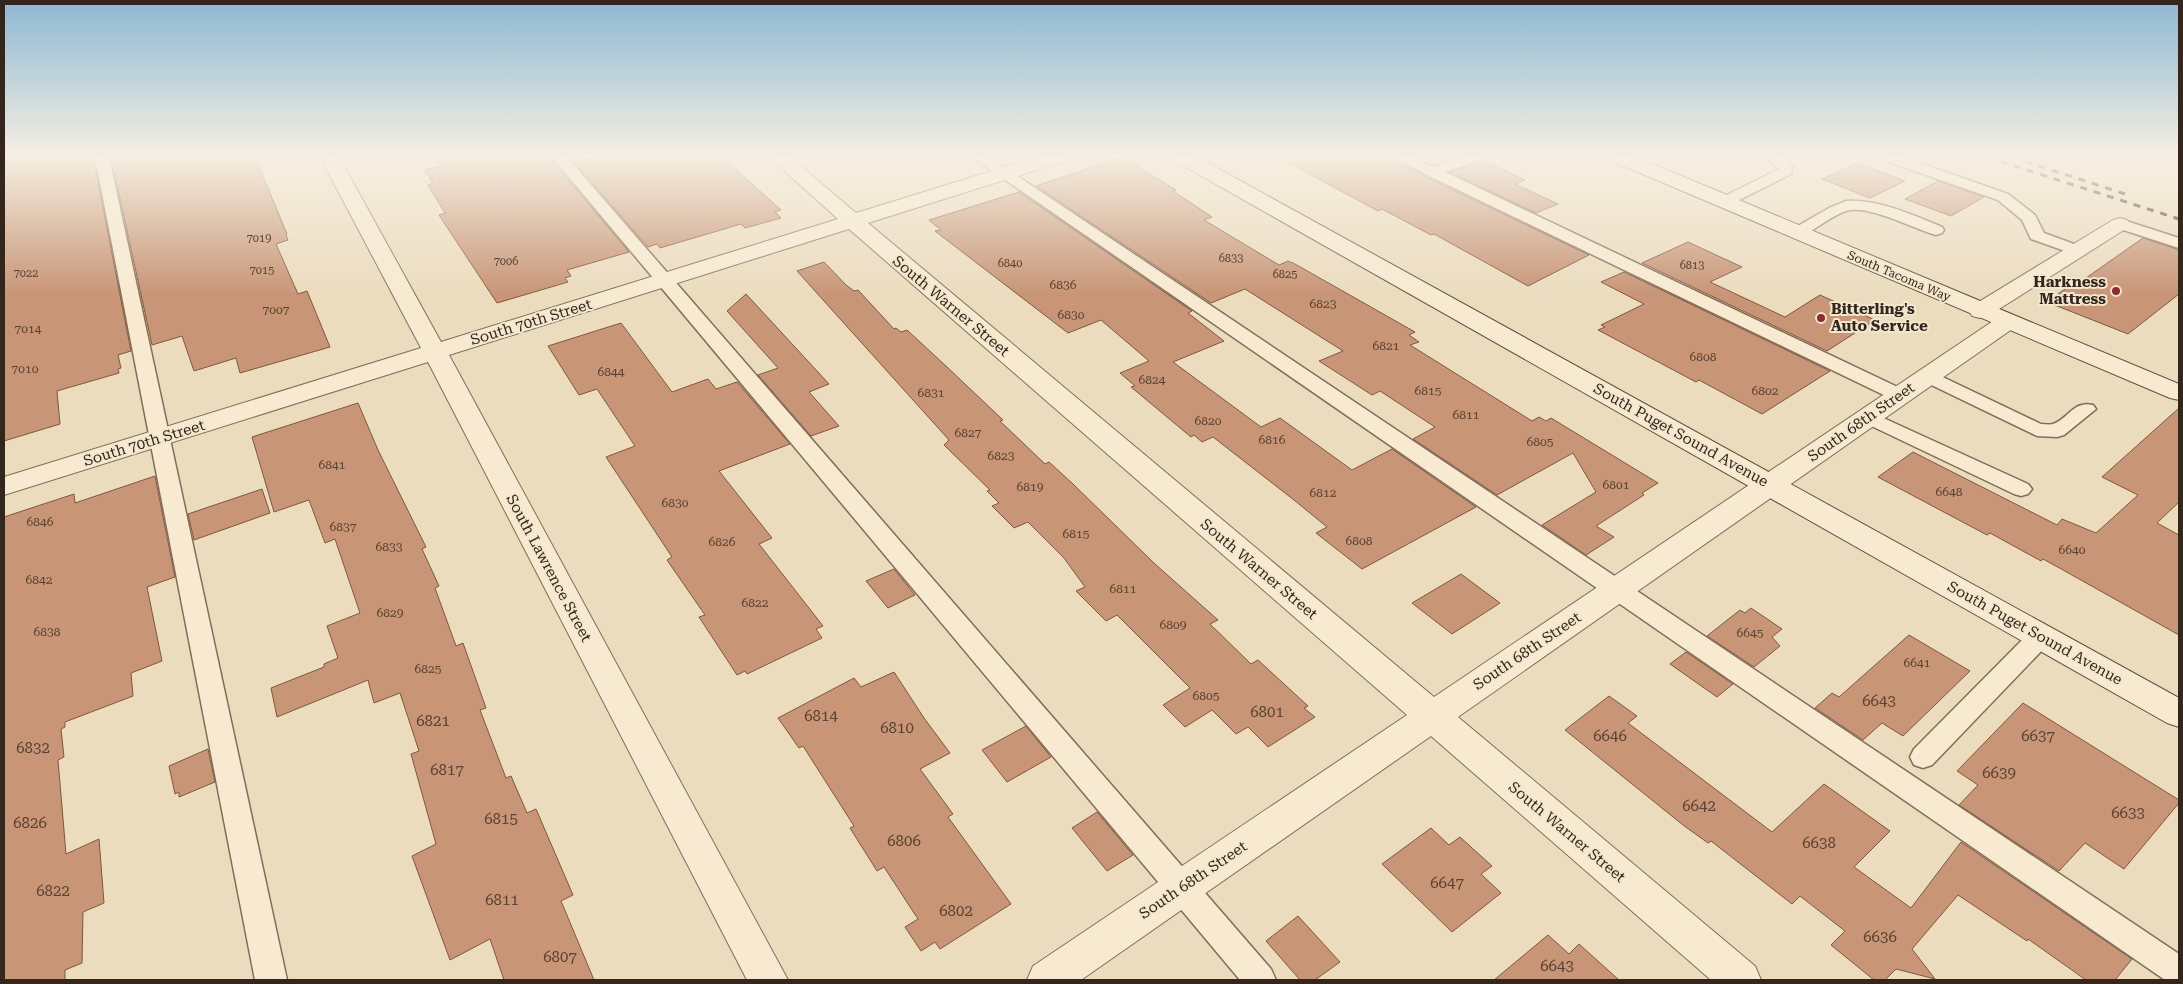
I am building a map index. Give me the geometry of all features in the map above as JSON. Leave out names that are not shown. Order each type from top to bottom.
[{"type":"street","name":"South Lawrence Street","points":[[353,203],[435,352],[768,980]]},
{"type":"street","name":"South Warner Street","points":[[830,203],[1741,980]]},
{"type":"street","name":"South 70th Street","points":[[4,486],[912,203]]},
{"type":"street","name":"South Puget Sound Avenue","points":[[1263,203],[1770,484],[2179,714]]},
{"type":"street","name":"South Tacoma Way","points":[[1726,203],[2179,393]]},
{"type":"street","name":"South 68th Street","points":[[1047,980],[1928,376],[1994,316],[2079,251],[2120,224]]},
{"type":"lane","points":[[111,203],[271,980]]},
{"type":"lane","points":[[598,203],[1260,980]]},
{"type":"lane","points":[[1047,203],[2179,972]]},
{"type":"lane","points":[[1497,203],[1899,395]]},
{"type":"lane","points":[[2010,203],[2029,218],[2037,236],[2079,251]]},
{"type":"lane","points":[[1798,233],[1846,206],[1869,208],[1903,216],[1936,230]]},
{"type":"lane","points":[[2120,224],[2179,242]]},
{"type":"lane","points":[[1928,376],[2037,430],[2057,431],[2086,410]]},
{"type":"lane","points":[[1868,417],[2021,490]]},
{"type":"lane","points":[[1923,756],[2041,636]]},
{"type":"building","points":[[4,203],[102,203],[131,351],[118,355],[121,368],[118,369],[119,373],[57,391],[60,424],[4,441]]},
{"type":"building","points":[[121,203],[274,203],[288,240],[276,244],[298,294],[307,291],[330,347],[240,373],[236,358],[194,371],[182,336],[152,345]]},
{"type":"building","points":[[439,203],[588,203],[629,252],[567,270],[571,276],[565,278],[568,282],[497,303],[439,215],[445,213]]},
{"type":"building","points":[[610,203],[773,203],[781,210],[775,212],[781,218],[745,228],[741,224],[660,248],[657,244],[648,247]]},
{"type":"building","points":[[984,203],[1035,203],[1192,311],[1188,313],[1224,341],[1173,362],[1261,427],[1280,418],[1352,470],[1392,449],[1476,507],[1362,569],[1316,533],[1327,527],[1294,500],[1213,437],[1202,442],[1194,435],[1191,437],[1131,387],[1135,386],[1120,373],[1149,361],[1101,320],[1068,333],[935,231],[941,230],[929,220]]},
{"type":"building","points":[[1061,203],[1191,203],[1212,217],[1204,220],[1279,265],[1288,261],[1295,264],[1415,332],[1409,335],[1419,342],[1410,345],[1532,421],[1539,417],[1546,421],[1551,418],[1658,483],[1642,493],[1644,495],[1596,526],[1614,537],[1586,555],[1542,525],[1596,492],[1573,453],[1497,495],[1413,439],[1435,427],[1380,391],[1372,395],[1319,361],[1343,351],[1245,289],[1211,303]]},
{"type":"building","points":[[1363,203],[1480,203],[1589,255],[1528,286],[1434,234],[1431,235],[1382,209],[1378,211]]},
{"type":"building","points":[[1515,203],[1558,204],[1536,213]]},
{"type":"building","points":[[1916,203],[1974,203],[1951,216]]},
{"type":"building","name":"Harkness Mattress","points":[[2143,238],[2179,250],[2179,294],[2128,334],[2047,302],[2072,284],[2076,285]]},
{"type":"building","points":[[1688,242],[1742,267],[1710,282],[1785,317],[1820,295],[1875,320],[1827,351],[1642,263]]},
{"type":"building","points":[[824,262],[846,285],[854,291],[858,290],[894,329],[896,328],[901,332],[907,330],[947,367],[1003,420],[1000,421],[1045,464],[1049,462],[1155,564],[1218,620],[1210,624],[1251,664],[1258,660],[1308,706],[1304,708],[1315,717],[1268,747],[1248,727],[1236,734],[1212,710],[1185,727],[1163,705],[1190,688],[1117,615],[1106,621],[1076,591],[1085,587],[1064,558],[1028,522],[1014,528],[992,506],[999,503],[987,491],[990,490],[944,445],[949,440],[797,271]]},
{"type":"building","points":[[1624,272],[1830,371],[1762,414],[1699,380],[1696,382],[1598,330],[1605,327],[1601,325],[1644,304],[1601,282]]},
{"type":"building","points":[[746,294],[829,384],[809,392],[839,426],[811,436],[758,375],[778,368],[727,311]]},
{"type":"building","points":[[621,323],[672,392],[708,379],[716,389],[737,382],[790,444],[719,471],[772,538],[759,544],[823,626],[816,629],[822,638],[747,674],[745,671],[737,675],[699,617],[705,615],[667,560],[672,557],[606,457],[635,446],[597,389],[579,395],[548,346]]},
{"type":"building","points":[[358,403],[378,450],[426,547],[422,549],[439,586],[435,588],[456,646],[463,643],[486,708],[480,710],[506,778],[511,776],[527,813],[536,809],[573,895],[561,901],[594,980],[504,980],[490,939],[450,960],[412,856],[436,844],[411,754],[419,751],[400,693],[374,703],[368,680],[277,717],[271,688],[324,667],[324,664],[338,658],[327,626],[360,613],[335,539],[325,543],[309,500],[274,512],[252,437]]},
{"type":"building","points":[[2179,408],[2179,502],[2157,523],[2179,535],[2179,635],[2043,559],[2041,561],[1990,533],[1987,535],[1878,477],[1913,452],[2057,525],[2062,519],[2096,533],[2138,495],[2102,477]]},
{"type":"building","points":[[155,476],[175,577],[147,587],[162,661],[131,673],[133,696],[65,722],[65,727],[61,729],[64,757],[58,760],[66,854],[99,839],[104,903],[83,912],[82,963],[65,970],[65,980],[4,980],[4,517],[74,494],[75,503]]},
{"type":"building","points":[[262,489],[270,513],[194,540],[188,514]]},
{"type":"building","points":[[894,569],[915,595],[888,608],[866,581]]},
{"type":"building","points":[[1461,574],[1500,603],[1452,634],[1412,603]]},
{"type":"building","points":[[1751,608],[1782,629],[1772,637],[1780,646],[1754,667],[1707,636],[1740,610],[1745,613]]},
{"type":"building","points":[[1909,635],[1970,671],[1903,736],[1882,723],[1863,740],[1815,708],[1832,693],[1839,697]]},
{"type":"building","points":[[1686,652],[1733,684],[1717,697],[1670,664]]},
{"type":"building","points":[[894,672],[950,753],[920,769],[953,814],[948,817],[1011,904],[940,949],[935,942],[921,951],[905,927],[918,919],[884,867],[877,871],[850,828],[854,826],[803,746],[799,748],[778,718],[854,678],[861,687]]},
{"type":"building","points":[[1609,696],[1637,716],[1628,723],[1772,832],[1824,784],[1890,831],[1854,867],[1911,908],[1961,842],[2132,959],[2115,980],[2086,980],[2028,939],[2027,941],[1958,895],[1912,949],[1935,979],[1896,969],[1885,980],[1874,980],[1831,945],[1845,931],[1800,896],[1792,904],[1711,841],[1708,843],[1683,825],[1565,730]]},
{"type":"building","points":[[2023,703],[2179,800],[2179,803],[2124,869],[2085,843],[2059,871],[1959,805],[1978,785],[1957,771]]},
{"type":"building","points":[[1026,726],[1051,757],[1007,782],[982,750]]},
{"type":"building","points":[[208,749],[215,782],[179,797],[179,792],[175,794],[169,766]]},
{"type":"building","points":[[1097,812],[1133,855],[1107,871],[1072,828]]},
{"type":"building","points":[[1431,828],[1449,845],[1460,837],[1492,866],[1481,874],[1501,893],[1452,932],[1382,864]]},
{"type":"building","points":[[1298,916],[1340,962],[1315,980],[1300,980],[1266,941]]},
{"type":"building","points":[[1548,935],[1569,954],[1579,944],[1619,980],[1494,980]]},
{"type":"railway","points":[[2129,203],[2179,219]]},
{"type":"place","name":"Harkness Mattress","points":[[2116,291]]},
{"type":"place","name":"Bitterling's Auto Service","points":[[1821,318]]}]
